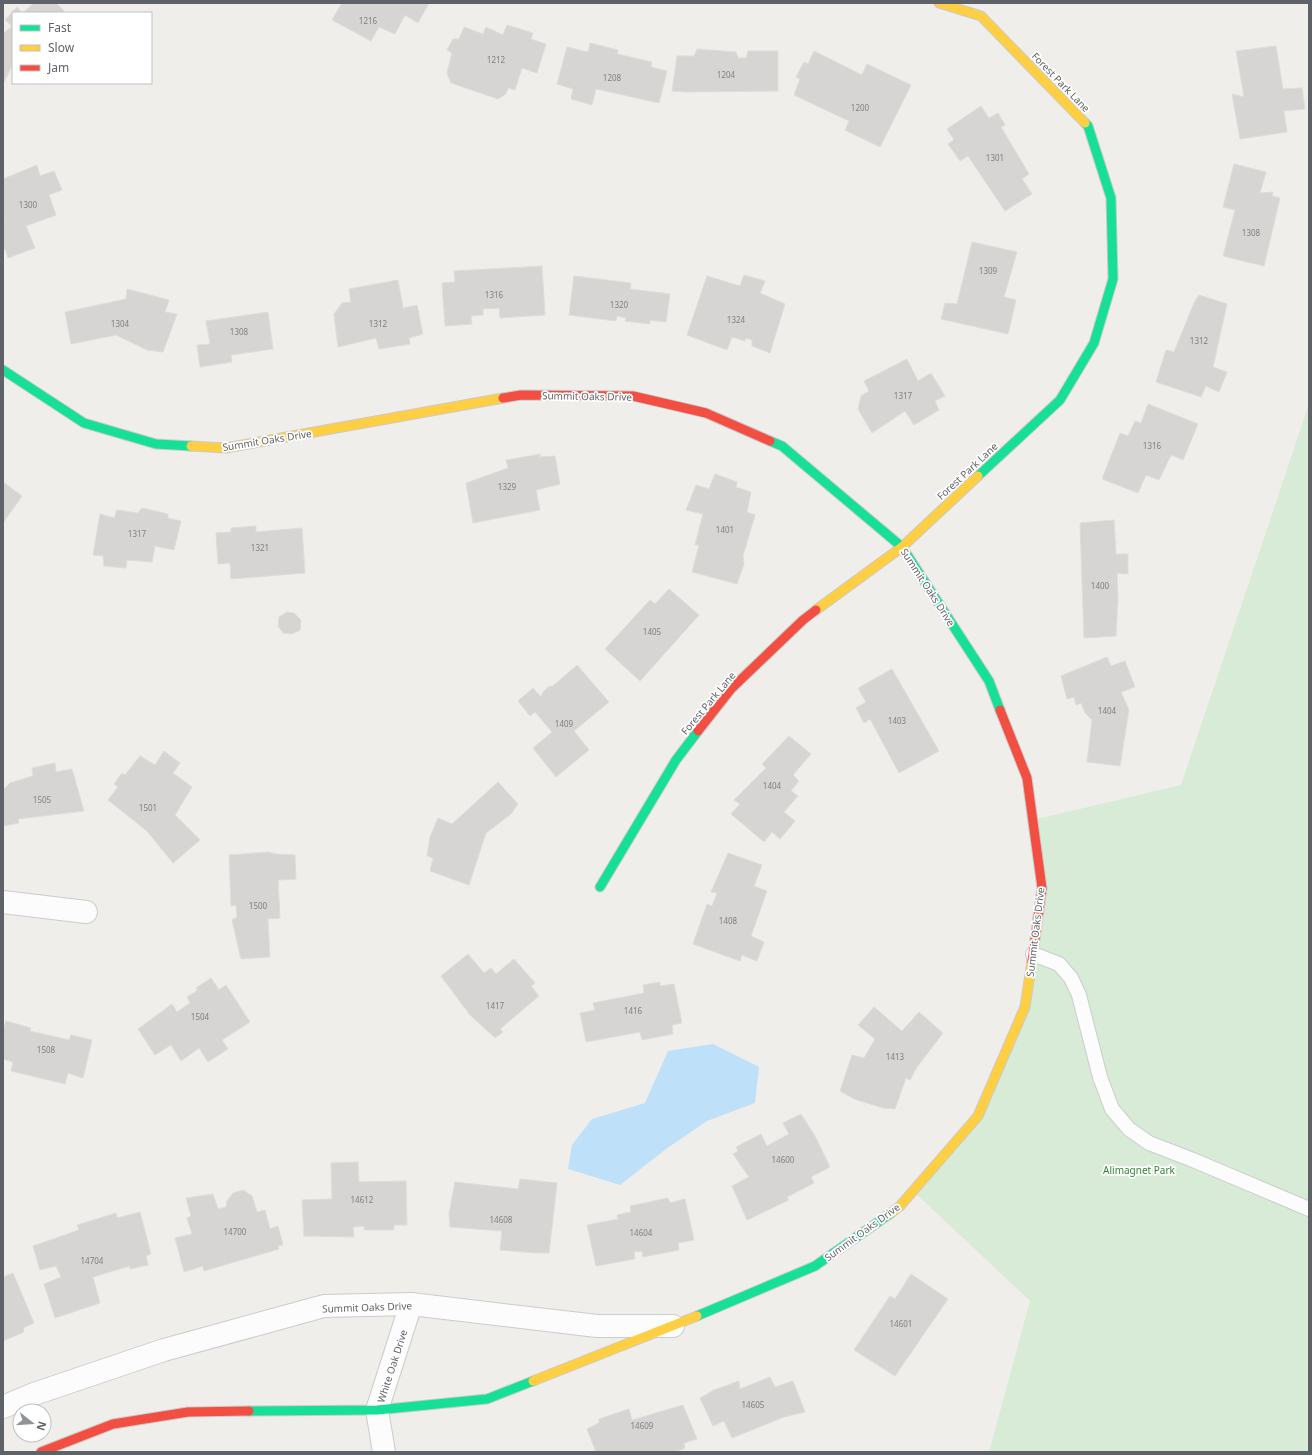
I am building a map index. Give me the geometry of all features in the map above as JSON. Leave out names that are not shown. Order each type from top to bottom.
[{"type":"street","points":[[939,3],[984,10]]},
{"type":"street","name":"Forest Park Lane","points":[[600,886],[676,760],[731,689],[802,620],[902,547],[1060,400],[1094,343],[1113,279],[1110,198],[1088,126],[984,10]]},
{"type":"street","name":"Summit Oaks Drive","points":[[3,370],[84,423],[156,444],[226,448],[521,394],[633,396],[706,413],[782,446],[902,547],[989,681],[1027,778],[1042,888],[1025,1006],[978,1116],[900,1206],[815,1266],[673,1326],[487,1399],[377,1410],[188,1412],[113,1424],[41,1452]]},
{"type":"street","points":[[3,902],[86,912]]},
{"type":"street","name":"Summit Oaks Drive","points":[[3,1407],[34,1394],[164,1350],[324,1306],[411,1304],[596,1326],[673,1326]]},
{"type":"street","name":"White Oak Drive","points":[[384,1452],[377,1410],[411,1304]]},
{"type":"lane","points":[[1033,954],[1059,964],[1071,978],[1079,995],[1100,1077],[1112,1109],[1129,1129],[1149,1143],[1309,1209]]},
{"type":"green space","name":"Alimagnet Park","points":[[1309,404],[1309,1452],[989,1452],[1030,1301],[913,1191],[978,1116],[1025,1007],[1042,888],[1033,820],[1181,785]]},
{"type":"water","points":[[713,1044],[759,1067],[755,1103],[707,1121],[666,1149],[620,1185],[568,1169],[572,1145],[592,1119],[645,1103],[668,1051]]},
{"type":"building","points":[[34,3],[56,3],[65,12],[24,12]]},
{"type":"building","points":[[342,3],[429,3],[418,23],[405,15],[395,34],[379,27],[371,41],[332,20]]},
{"type":"building","points":[[17,7],[21,12],[12,12]]},
{"type":"building","points":[[12,12],[12,26],[5,20]]},
{"type":"building","points":[[507,25],[533,33],[531,39],[546,44],[537,73],[522,68],[515,90],[508,88],[506,94],[498,99],[451,83],[447,73],[452,53],[447,50],[453,39],[459,39],[464,27],[483,34],[486,27],[503,35]]},
{"type":"building","points":[[12,26],[12,66],[3,84],[3,34]]},
{"type":"building","points":[[590,43],[618,50],[617,54],[652,62],[651,67],[667,71],[659,103],[596,89],[592,105],[571,99],[573,89],[557,84],[567,47],[588,52]]},
{"type":"building","points":[[1276,46],[1283,89],[1302,88],[1305,109],[1284,111],[1287,132],[1240,139],[1232,94],[1244,97],[1236,51]]},
{"type":"building","points":[[697,49],[736,52],[738,58],[746,58],[748,51],[778,51],[778,91],[672,91],[677,56],[694,56]]},
{"type":"building","points":[[814,51],[862,75],[867,64],[911,85],[880,147],[845,130],[849,121],[794,95],[800,79],[796,77],[804,62],[808,64]]},
{"type":"building","points":[[981,106],[989,118],[998,113],[1005,125],[1001,127],[1029,174],[1022,179],[1032,194],[1005,211],[968,156],[960,161],[948,144],[954,140],[947,129]]},
{"type":"building","points":[[1234,164],[1266,172],[1260,193],[1273,192],[1272,196],[1280,198],[1264,266],[1223,256],[1235,210],[1223,207]]},
{"type":"building","points":[[37,165],[40,176],[54,171],[62,190],[49,195],[56,215],[26,226],[35,248],[8,258],[5,249],[3,250],[3,223],[5,222],[3,216],[3,179]]},
{"type":"building","points":[[972,242],[1017,252],[1004,297],[1016,300],[1008,334],[941,319],[945,303],[957,304]]},
{"type":"building","points":[[542,266],[545,315],[500,318],[499,308],[483,309],[483,315],[471,316],[472,324],[445,326],[442,283],[455,282],[454,271]]},
{"type":"building","points":[[744,275],[765,281],[760,293],[785,304],[770,353],[752,346],[752,340],[746,338],[745,341],[732,337],[727,350],[687,335],[707,276],[740,286]]},
{"type":"building","points":[[574,276],[631,283],[630,289],[670,294],[666,322],[650,320],[650,324],[625,321],[626,318],[617,316],[616,321],[569,315]]},
{"type":"building","points":[[398,280],[403,308],[417,305],[423,334],[409,338],[410,344],[379,349],[376,338],[338,347],[334,314],[342,303],[351,302],[349,289]]},
{"type":"building","points":[[127,289],[169,300],[165,312],[177,314],[163,352],[147,350],[116,335],[71,344],[65,312],[126,299]]},
{"type":"building","points":[[1199,295],[1227,304],[1213,367],[1227,372],[1219,392],[1206,386],[1201,397],[1156,382],[1166,350],[1174,352],[1194,303]]},
{"type":"building","points":[[268,312],[273,349],[231,355],[232,362],[200,367],[197,345],[210,344],[206,321]]},
{"type":"building","points":[[907,359],[918,381],[931,373],[945,396],[935,401],[939,410],[914,425],[905,411],[872,433],[858,409],[861,396],[869,391],[864,381]]},
{"type":"building","points":[[1148,404],[1198,424],[1183,460],[1171,455],[1159,480],[1146,475],[1138,493],[1102,479],[1120,433],[1128,436],[1135,421],[1141,423]]},
{"type":"building","points":[[541,454],[539,457],[555,456],[560,484],[536,490],[540,510],[473,523],[466,483],[508,468],[506,460]]},
{"type":"building","points":[[715,474],[737,482],[736,487],[751,492],[747,512],[755,515],[743,556],[744,564],[737,584],[692,572],[699,545],[695,545],[703,514],[686,510],[696,485],[709,489]]},
{"type":"building","points":[[3,482],[22,496],[3,523]]},
{"type":"building","points":[[142,508],[168,514],[168,518],[181,521],[174,550],[155,546],[152,562],[127,560],[126,568],[104,566],[103,556],[93,555],[100,514],[114,518],[117,510],[138,513]]},
{"type":"building","points":[[1114,520],[1116,554],[1128,554],[1128,574],[1117,573],[1118,598],[1116,636],[1084,638],[1080,523]]},
{"type":"building","points":[[256,526],[256,532],[302,528],[305,573],[231,579],[230,563],[218,564],[216,533],[231,532],[231,528]]},
{"type":"building","points":[[669,589],[699,615],[640,681],[605,649],[650,600],[655,604]]},
{"type":"building","points":[[287,612],[294,613],[301,620],[300,630],[292,634],[283,633],[278,626],[279,617]]},
{"type":"building","points":[[1107,657],[1111,666],[1125,661],[1135,687],[1121,692],[1129,710],[1120,766],[1087,762],[1092,720],[1085,713],[1081,703],[1076,705],[1074,697],[1067,699],[1061,676]]},
{"type":"building","points":[[577,665],[609,702],[574,731],[589,750],[556,777],[533,748],[552,732],[535,712],[530,716],[518,701],[533,688],[541,697],[543,692],[548,687],[553,686]]},
{"type":"building","points":[[892,669],[939,751],[899,773],[870,719],[864,723],[856,708],[866,702],[858,688]]},
{"type":"building","points":[[789,736],[811,754],[793,775],[799,781],[791,791],[798,796],[784,812],[795,821],[780,839],[772,832],[764,842],[731,814],[740,804],[734,800],[766,768],[762,764]]},
{"type":"building","points":[[164,751],[180,763],[173,773],[192,787],[175,815],[200,840],[173,863],[147,831],[108,800],[118,787],[114,784],[122,773],[125,775],[140,756],[155,765]]},
{"type":"building","points":[[55,763],[56,772],[72,769],[84,811],[18,819],[19,823],[3,826],[3,790],[10,783],[33,776],[32,768]]},
{"type":"building","points":[[498,782],[518,804],[511,814],[486,833],[469,885],[430,871],[433,858],[427,856],[430,837],[438,818],[452,824]]},
{"type":"building","points":[[268,852],[295,855],[296,879],[278,880],[280,918],[268,919],[270,957],[241,959],[232,920],[237,917],[236,905],[231,906],[229,855]]},
{"type":"building","points":[[728,853],[762,865],[754,886],[767,891],[751,936],[764,942],[757,961],[742,955],[740,961],[693,944],[707,904],[712,906],[717,893],[711,892]]},
{"type":"building","points":[[468,954],[484,973],[491,968],[496,974],[514,959],[535,983],[531,986],[539,996],[500,1029],[503,1032],[495,1038],[470,1015],[441,976]]},
{"type":"building","points":[[211,978],[219,990],[226,985],[250,1022],[222,1040],[228,1049],[208,1062],[199,1048],[181,1061],[171,1045],[155,1055],[138,1029],[172,1004],[177,1012],[190,1003],[187,997],[197,991],[196,988]]},
{"type":"building","points":[[660,982],[660,986],[674,984],[682,1023],[672,1025],[673,1034],[642,1040],[640,1032],[586,1042],[580,1013],[595,1010],[593,1003],[644,993],[643,985]]},
{"type":"building","points":[[874,1007],[902,1031],[919,1012],[943,1033],[917,1067],[910,1080],[906,1078],[895,1109],[883,1108],[854,1099],[840,1091],[852,1055],[864,1058],[875,1039],[858,1025]]},
{"type":"building","points":[[6,1021],[31,1028],[30,1031],[69,1040],[71,1035],[92,1040],[83,1078],[68,1073],[65,1084],[11,1071],[13,1062],[3,1059],[3,1027],[4,1028]]},
{"type":"building","points":[[801,1114],[815,1136],[830,1167],[811,1177],[814,1183],[787,1197],[789,1200],[747,1220],[732,1186],[749,1177],[733,1154],[738,1151],[736,1147],[761,1134],[767,1146],[789,1134],[783,1123]]},
{"type":"building","points":[[358,1162],[359,1182],[406,1181],[407,1225],[394,1225],[394,1230],[364,1230],[364,1226],[353,1227],[354,1237],[304,1236],[302,1200],[332,1199],[331,1163]]},
{"type":"building","points":[[520,1179],[557,1183],[549,1253],[500,1250],[502,1231],[450,1227],[449,1213],[455,1182],[518,1189]]},
{"type":"building","points":[[243,1190],[252,1196],[257,1212],[265,1210],[270,1229],[278,1226],[283,1245],[278,1246],[279,1249],[204,1271],[203,1266],[184,1272],[175,1238],[192,1234],[187,1218],[191,1216],[186,1198],[213,1194],[218,1209],[226,1207],[227,1201],[233,1193]]},
{"type":"building","points":[[668,1198],[670,1203],[685,1199],[694,1240],[678,1243],[679,1250],[643,1257],[642,1251],[634,1252],[635,1259],[596,1266],[587,1225],[618,1219],[617,1215],[631,1212],[630,1206]]},
{"type":"building","points":[[140,1212],[151,1254],[146,1256],[148,1265],[130,1269],[130,1266],[93,1277],[100,1303],[55,1318],[44,1284],[61,1277],[56,1266],[40,1270],[33,1246],[79,1230],[77,1225],[116,1213],[117,1218]]},
{"type":"building","points":[[13,1273],[34,1323],[23,1328],[24,1332],[3,1341],[3,1277]]},
{"type":"building","points":[[911,1274],[948,1299],[895,1376],[854,1350],[890,1296],[895,1299]]},
{"type":"building","points":[[770,1377],[775,1387],[793,1381],[805,1412],[784,1417],[732,1438],[724,1421],[713,1426],[700,1398],[714,1390],[739,1381],[740,1389]]},
{"type":"building","points":[[683,1405],[697,1439],[684,1443],[685,1448],[675,1452],[596,1452],[587,1429],[599,1423],[599,1419],[629,1409],[632,1420]]},
{"type":"traffic: fast","points":[[978,476],[1060,400],[1094,343],[1113,279],[1111,198],[1088,126],[1085,123]]},
{"type":"traffic: fast","points":[[3,370],[84,423],[156,444],[191,446]]},
{"type":"traffic: fast","points":[[770,441],[782,446],[902,547],[989,681],[1000,710]]},
{"type":"traffic: fast","points":[[600,887],[676,760],[698,731]]},
{"type":"traffic: fast","points":[[697,1316],[815,1266],[891,1213]]},
{"type":"traffic: fast","points":[[249,1411],[377,1410],[487,1399],[533,1381]]},
{"type":"traffic: slow","points":[[939,3],[981,16],[1085,123]]},
{"type":"traffic: slow","points":[[191,446],[226,448],[503,398]]},
{"type":"traffic: slow","points":[[816,610],[902,547],[978,476]]},
{"type":"traffic: slow","points":[[891,1213],[900,1206],[978,1116],[1025,1007],[1032,961]]},
{"type":"traffic: slow","points":[[533,1381],[697,1316]]},
{"type":"traffic: jam","points":[[503,398],[521,395],[633,396],[706,413],[770,441]]},
{"type":"traffic: jam","points":[[698,731],[731,689],[803,620],[816,610]]},
{"type":"traffic: jam","points":[[1000,710],[1027,778],[1042,888],[1032,961]]},
{"type":"traffic: jam","points":[[41,1452],[113,1424],[188,1412],[249,1411]]}]
